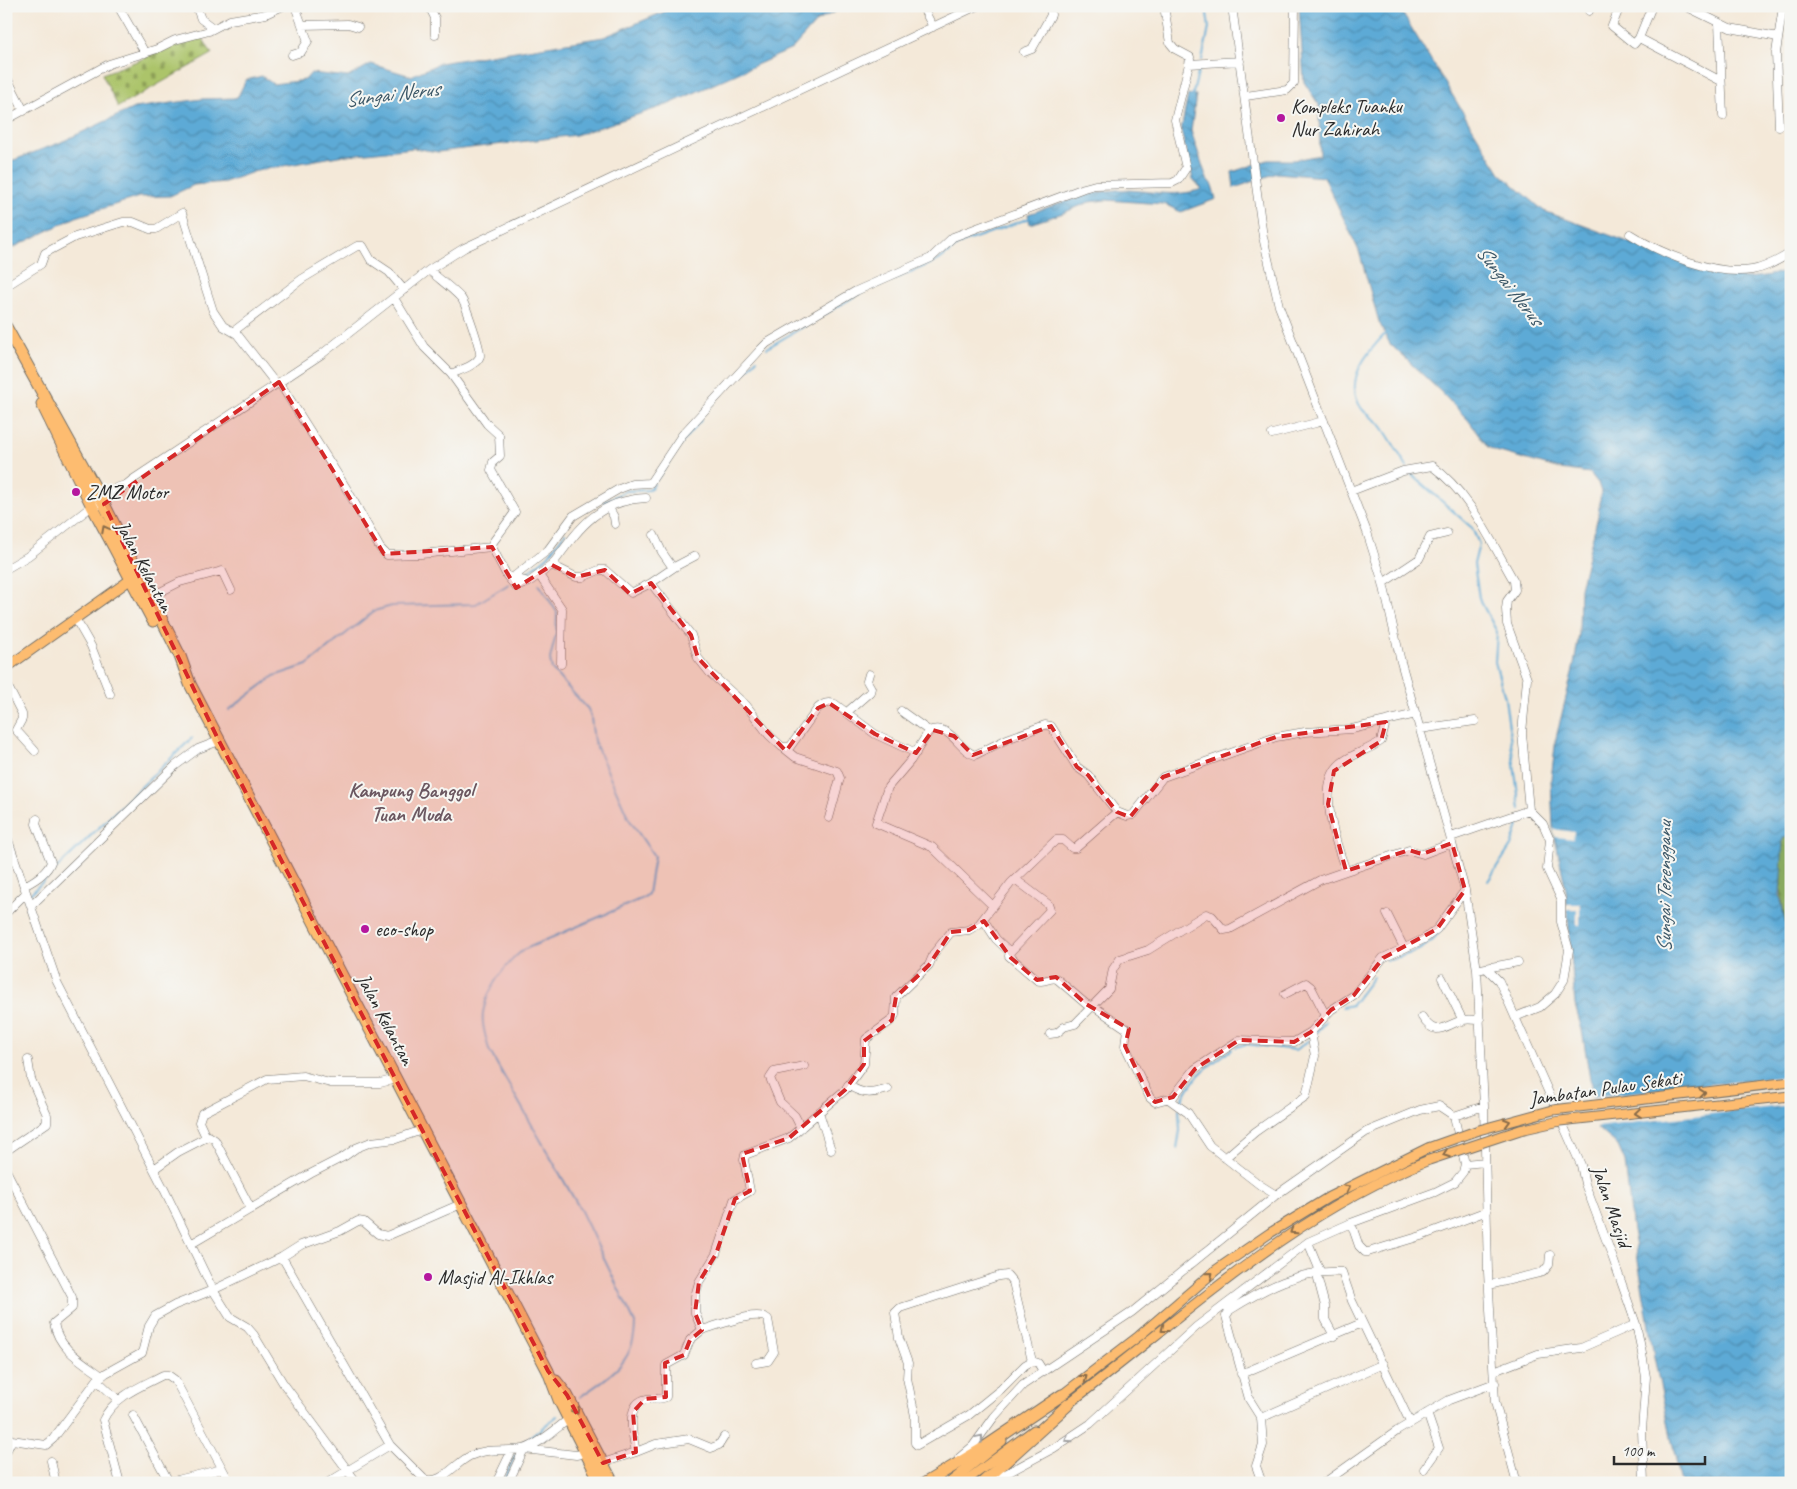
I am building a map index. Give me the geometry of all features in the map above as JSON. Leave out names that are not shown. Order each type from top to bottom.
[{"type":"highway","name":"Jalan Kelantan","points":[[6,327],[34,381],[37,393],[99,502],[172,657],[190,684],[548,1371],[569,1419],[601,1483]]},
{"type":"highway","name":"Jalan Kelantan","points":[[135,577],[150,597],[180,656],[190,684]]},
{"type":"highway","name":"Jalan Kelantan","points":[[548,1371],[567,1395],[613,1483]]},
{"type":"highway","points":[[926,1483],[1065,1399]]},
{"type":"highway","points":[[982,1483],[1065,1399]]},
{"type":"main road","points":[[6,668],[135,577]]},
{"type":"main road","name":"Jambatan Pulau Sekati","points":[[1065,1399],[1216,1270],[1329,1197],[1428,1148],[1479,1130],[1553,1110],[1791,1082]]},
{"type":"main road","name":"Jambatan Pulau Sekati","points":[[1065,1399],[1282,1238],[1338,1203],[1429,1160],[1496,1137],[1560,1121],[1791,1096]]},
{"type":"main road","points":[[949,1483],[1065,1399]]},
{"type":"main road","points":[[963,1483],[1065,1399]]},
{"type":"street","points":[[118,6],[144,53]]},
{"type":"street","points":[[196,6],[201,19],[213,28]]},
{"type":"street","points":[[6,120],[95,70],[213,28],[230,20],[266,14],[283,6]]},
{"type":"street","points":[[292,55],[301,52],[308,41],[295,6]]},
{"type":"street","points":[[429,6],[434,18],[435,35]]},
{"type":"street","points":[[922,6],[933,27]]},
{"type":"street","points":[[6,569],[28,556],[99,502],[339,342],[429,270],[478,241],[977,6]]},
{"type":"street","points":[[1024,52],[1032,49],[1051,15],[1050,6]]},
{"type":"street","points":[[516,580],[542,555],[573,516],[619,489],[632,484],[650,483],[682,436],[767,343],[856,291],[937,254],[953,237],[1095,185],[1163,184],[1178,180],[1186,168],[1175,120],[1192,64],[1190,57],[1174,49],[1170,43],[1164,6]]},
{"type":"street","points":[[1232,6],[1246,96],[1263,237],[1279,306],[1351,490],[1382,583],[1464,890],[1477,970],[1484,1106],[1489,1285],[1498,1420],[1517,1483]]},
{"type":"street","points":[[1246,96],[1287,90],[1294,83],[1295,6]]},
{"type":"street","points":[[1620,6],[1613,23],[1614,29],[1631,44],[1636,43],[1639,38],[1652,6]]},
{"type":"street","points":[[1685,6],[1719,24],[1740,31],[1778,37]]},
{"type":"street","points":[[1779,128],[1778,37],[1783,6]]},
{"type":"street","points":[[302,25],[348,24],[358,27]]},
{"type":"street","points":[[1719,24],[1723,116]]},
{"type":"street","points":[[1639,38],[1722,82]]},
{"type":"street","points":[[1192,64],[1240,61]]},
{"type":"street","points":[[6,76],[24,111]]},
{"type":"street","points":[[6,286],[42,264],[45,253],[75,237],[128,221],[150,229],[156,229],[182,212],[213,312],[223,326],[234,331],[277,383],[348,491],[383,553],[391,555],[421,554],[492,548]]},
{"type":"street","points":[[1630,234],[1669,254],[1726,272],[1764,267],[1791,253]]},
{"type":"street","points":[[234,331],[302,279],[357,246],[363,246],[371,260],[390,272],[404,290]]},
{"type":"street","points":[[429,270],[464,303],[471,329],[481,351],[481,355],[474,363],[451,374]]},
{"type":"street","points":[[394,298],[424,347],[451,374],[487,424],[499,435],[500,456],[493,462],[491,470],[514,512],[493,542],[492,548],[516,580]]},
{"type":"street","points":[[1272,434],[1324,421]]},
{"type":"street","points":[[1351,490],[1403,471],[1432,466],[1448,478],[1466,501],[1516,586],[1507,601],[1506,609],[1507,624],[1527,679],[1522,733],[1530,810],[1543,824],[1550,840],[1547,869],[1561,899],[1561,922],[1569,950],[1564,980],[1555,994],[1540,1007],[1515,1017]]},
{"type":"street","points":[[516,580],[539,575],[552,565],[583,524],[609,508],[630,499],[646,498]]},
{"type":"street","points":[[609,508],[614,517],[615,524]]},
{"type":"street","points":[[1382,583],[1419,559],[1430,537],[1447,533]]},
{"type":"street","points":[[654,535],[662,552],[673,568]]},
{"type":"street","points":[[552,565],[576,577],[583,577],[599,570],[604,570],[631,593],[652,583],[673,568],[695,556]]},
{"type":"street","points":[[150,597],[180,582],[222,571],[231,590]]},
{"type":"street","points":[[539,575],[562,609],[561,664]]},
{"type":"street","points":[[652,583],[691,635],[698,658],[710,673],[746,705],[768,735],[795,758],[837,771],[840,778],[828,818]]},
{"type":"street","points":[[75,618],[91,646],[110,694]]},
{"type":"street","points":[[846,713],[870,692],[871,688],[867,681],[869,674]]},
{"type":"street","points":[[6,683],[22,714],[16,730],[35,751]]},
{"type":"street","points":[[785,749],[794,743],[823,703],[835,704],[874,734],[916,753]]},
{"type":"street","points":[[901,711],[929,731],[933,730],[950,734],[968,752],[975,755],[1007,739],[1046,725],[1051,726],[1056,730],[1062,745],[1077,767],[1088,775],[1117,812],[1127,816],[1133,815],[1163,777],[1276,737],[1305,732],[1352,729],[1416,714]]},
{"type":"street","points":[[1420,730],[1475,720]]},
{"type":"street","points":[[1346,872],[1335,842],[1328,804],[1334,771],[1343,762],[1381,741],[1386,722]]},
{"type":"street","points":[[929,731],[916,753],[888,787],[876,823],[932,847],[993,906]]},
{"type":"street","points":[[6,913],[28,896],[175,766],[198,749],[219,741]]},
{"type":"street","points":[[1050,1034],[1057,1033],[1064,1027],[1072,1026],[1111,986],[1113,969],[1120,959],[1148,950],[1206,914],[1212,916],[1224,930],[1230,929],[1320,880],[1409,850],[1423,854],[1451,840],[1530,810]]},
{"type":"street","points":[[702,1330],[695,1313],[694,1296],[699,1282],[716,1254],[734,1200],[750,1190],[744,1160],[745,1155],[789,1138],[848,1085],[864,1064],[866,1039],[895,1015],[896,997],[929,965],[934,953],[951,932],[969,930],[983,919],[1015,879],[1056,840],[1063,840],[1072,848],[1076,848],[1117,812]]},
{"type":"street","points":[[28,896],[41,874],[49,868],[51,862],[36,824],[37,818]]},
{"type":"street","points":[[6,834],[57,982],[154,1170],[212,1290],[230,1318],[247,1327],[254,1334],[283,1383],[357,1483]]},
{"type":"street","points":[[1010,952],[1050,910],[1048,904],[1015,879]]},
{"type":"street","points":[[1276,1195],[1210,1146],[1176,1104],[1176,1094],[1195,1069],[1238,1040],[1294,1042],[1311,1036],[1326,1014],[1354,995],[1383,958],[1424,939],[1437,929],[1464,890]]},
{"type":"street","points":[[1387,914],[1404,948]]},
{"type":"street","points":[[983,919],[996,939],[1010,952],[1011,958],[1037,980],[1042,982],[1052,978],[1058,979],[1091,1006],[1127,1029],[1125,1046],[1150,1098],[1155,1102],[1176,1104]]},
{"type":"street","points":[[1477,970],[1518,962]]},
{"type":"street","name":"Jalan Masjid","points":[[1486,968],[1499,981],[1581,1165],[1585,1184],[1636,1324],[1646,1376],[1642,1430],[1644,1483]]},
{"type":"street","points":[[1442,978],[1463,1020]]},
{"type":"street","points":[[1285,994],[1306,983],[1311,987],[1326,1014]]},
{"type":"street","points":[[1422,1017],[1428,1026],[1434,1029],[1445,1028],[1463,1020],[1480,1020]]},
{"type":"street","points":[[1225,1158],[1255,1132],[1306,1096],[1309,1073],[1314,1059],[1311,1036]]},
{"type":"street","points":[[6,1151],[47,1123],[47,1115],[31,1079],[28,1060]]},
{"type":"street","points":[[801,1128],[795,1116],[780,1102],[770,1078],[774,1072],[804,1066]]},
{"type":"street","points":[[251,1209],[214,1140],[206,1137],[199,1122],[200,1115],[268,1079],[303,1076],[330,1083],[380,1083],[396,1079]]},
{"type":"street","points":[[848,1085],[863,1094],[873,1094],[888,1089]]},
{"type":"street","points":[[944,1471],[973,1446],[1013,1395],[1043,1371],[1132,1312],[1276,1195],[1366,1132],[1420,1110],[1439,1106],[1454,1116],[1465,1164],[1463,1172],[1455,1182],[1436,1192],[1351,1223],[1308,1242],[1256,1280],[1224,1310]]},
{"type":"street","points":[[1454,1116],[1484,1106]]},
{"type":"street","points":[[819,1112],[831,1150]]},
{"type":"street","points":[[191,1244],[356,1148],[422,1130]]},
{"type":"street","points":[[154,1170],[178,1152],[206,1137]]},
{"type":"street","points":[[1465,1164],[1486,1162]]},
{"type":"street","points":[[6,1170],[72,1298],[72,1308],[54,1323],[56,1333],[69,1352],[100,1378],[118,1400]]},
{"type":"street","points":[[6,1452],[9,1438],[46,1445],[54,1439],[100,1378],[142,1353],[149,1326],[155,1316],[175,1305],[282,1257],[301,1245],[340,1231],[358,1221],[364,1222],[378,1234],[387,1236],[460,1204]]},
{"type":"street","points":[[1351,1223],[1361,1249],[1368,1252],[1421,1236],[1487,1210]]},
{"type":"street","points":[[1308,1242],[1318,1271],[1325,1306],[1324,1319],[1334,1336]]},
{"type":"street","points":[[1489,1285],[1542,1272],[1548,1265],[1550,1255]]},
{"type":"street","points":[[282,1257],[390,1445],[424,1479],[438,1481],[462,1460],[479,1451],[524,1449],[576,1455],[586,1453]]},
{"type":"street","points":[[989,1483],[1054,1448],[1090,1424],[1196,1326],[1263,1290],[1318,1271],[1342,1272],[1352,1302],[1410,1422]]},
{"type":"street","points":[[1032,1361],[1013,1282],[1007,1275],[897,1309],[895,1313],[899,1338],[908,1363],[907,1378],[915,1416],[915,1443],[917,1445],[920,1446],[969,1415],[1001,1389],[1025,1365],[1032,1361],[1038,1363],[1043,1371]]},
{"type":"street","points":[[1256,1280],[1263,1290]]},
{"type":"street","points":[[1224,1310],[1249,1399],[1261,1418],[1263,1445],[1256,1466],[1262,1483]]},
{"type":"street","points":[[636,1452],[631,1427],[633,1412],[638,1403],[645,1399],[666,1397],[666,1365],[684,1355],[690,1340],[702,1330],[750,1316],[765,1316],[768,1319],[774,1352],[768,1361],[756,1363]]},
{"type":"street","points":[[1241,1374],[1362,1323]]},
{"type":"street","points":[[1494,1371],[1538,1354],[1581,1348],[1636,1324]]},
{"type":"street","points":[[1261,1418],[1383,1364]]},
{"type":"street","points":[[120,1483],[104,1420],[107,1412],[118,1400],[164,1375],[168,1375],[175,1380],[230,1483]]},
{"type":"street","points":[[1324,1483],[1337,1480],[1410,1422],[1427,1412],[1458,1396],[1495,1383]]},
{"type":"street","points":[[1424,1469],[1439,1448],[1427,1412]]},
{"type":"street","points":[[132,1415],[167,1482],[222,1469]]},
{"type":"street","points":[[508,1483],[524,1449],[569,1419]]},
{"type":"street","points":[[603,1463],[656,1444],[689,1439],[711,1448],[719,1445],[724,1437]]},
{"type":"street","points":[[327,1483],[347,1469],[390,1445]]},
{"type":"street","points":[[496,1483],[512,1450]]},
{"type":"street","points":[[51,1461],[56,1483]]},
{"type":"highlighted area","points":[[279,382],[384,554],[492,547],[516,588],[552,565],[576,577],[605,570],[630,594],[651,583],[691,635],[698,658],[786,751],[818,708],[829,703],[875,734],[916,753],[933,730],[954,736],[973,755],[1051,726],[1077,767],[1088,775],[1117,812],[1130,817],[1163,777],[1276,737],[1386,722],[1381,741],[1334,771],[1328,804],[1346,871],[1409,850],[1422,854],[1452,843],[1465,890],[1437,929],[1383,958],[1354,995],[1331,1010],[1311,1032],[1294,1042],[1239,1040],[1195,1069],[1173,1097],[1155,1102],[1150,1098],[1125,1046],[1129,1029],[1086,1004],[1056,977],[1037,980],[1011,958],[984,921],[969,930],[951,932],[929,965],[896,997],[892,1020],[864,1041],[864,1064],[845,1090],[789,1138],[742,1154],[750,1191],[735,1199],[716,1254],[699,1282],[695,1313],[702,1330],[690,1340],[684,1355],[665,1363],[666,1397],[645,1399],[633,1412],[636,1452],[603,1463],[567,1395],[548,1371],[219,741],[104,504]]},
{"type":"green space","points":[[202,37],[212,54],[118,107],[102,74],[145,58],[174,42]]},
{"type":"green space","points":[[1787,835],[1791,837],[1791,954],[1783,911],[1781,882],[1781,853],[1783,838]]},
{"type":"water","name":"Sungai Nerus","points":[[678,6],[846,6],[817,21],[792,49],[667,105],[576,135],[438,152],[414,148],[338,156],[256,171],[225,182],[194,185],[170,196],[139,197],[76,217],[6,251],[6,163],[59,143],[134,108],[202,99],[237,98],[246,80],[262,76],[273,84],[305,80],[311,73],[348,77],[371,64],[411,76],[440,63],[604,37]]},
{"type":"water","points":[[1299,6],[1398,6],[1500,173],[1544,211],[1715,274],[1744,278],[1773,274],[1791,268],[1791,837],[1783,838],[1780,895],[1791,954],[1791,1483],[1681,1483],[1654,1357],[1632,1224],[1625,1162],[1618,1146],[1598,1128],[1582,1030],[1575,1005],[1566,890],[1553,829],[1551,779],[1556,738],[1574,665],[1579,634],[1580,588],[1598,516],[1601,492],[1598,483],[1590,473],[1560,469],[1488,447],[1469,421],[1390,344],[1379,322],[1359,251],[1324,177],[1277,173],[1234,188],[1232,172],[1268,160],[1294,160],[1320,155],[1319,105],[1304,82]]},
{"type":"water","points":[[1188,95],[1196,95],[1191,131],[1207,179],[1212,185],[1216,199],[1181,212],[1164,204],[1106,200],[1089,202],[1030,224],[1028,214],[1095,193],[1128,190],[1181,193],[1202,189],[1193,179],[1181,131]]},
{"type":"pier","points":[[1553,829],[1574,832],[1573,839],[1555,837]]},
{"type":"pier","points":[[1567,904],[1580,904],[1580,925],[1577,925],[1577,909],[1567,909]]},
{"type":"pier","points":[[1791,1076],[1791,1105],[1596,1127],[1591,1097]]},
{"type":"waterway","points":[[1202,60],[1209,28],[1206,6]]},
{"type":"waterway","points":[[1192,97],[1200,65]]},
{"type":"waterway","points":[[873,288],[939,260],[961,243],[1030,218]]},
{"type":"waterway","points":[[767,348],[864,291]]},
{"type":"waterway","points":[[1387,332],[1365,357],[1356,377],[1355,388],[1362,409],[1380,424],[1407,467]]},
{"type":"waterway","points":[[740,377],[757,359]]},
{"type":"waterway","points":[[656,480],[686,437],[701,420]]},
{"type":"waterway","points":[[1410,473],[1472,528],[1479,544],[1474,564],[1479,598],[1497,632],[1495,662],[1505,698],[1520,809]]},
{"type":"waterway","points":[[604,502],[626,491],[649,490],[654,484]]},
{"type":"waterway","points":[[522,577],[548,556],[565,533]]},
{"type":"waterway","points":[[229,710],[274,676],[307,665],[374,611],[392,606],[476,604],[509,584]]},
{"type":"waterway","points":[[539,584],[557,612],[556,634],[550,659],[552,670],[588,709],[594,741],[629,819],[654,856],[648,894],[643,898],[523,950],[510,962],[494,984],[486,1000],[483,1013],[484,1029],[489,1050],[580,1209],[635,1323],[634,1337],[625,1358],[610,1375],[580,1397]]},
{"type":"waterway","points":[[29,895],[192,738]]},
{"type":"waterway","points":[[1488,881],[1511,846],[1520,820]]},
{"type":"waterway","points":[[1387,960],[1424,947],[1436,936],[1450,918]]},
{"type":"waterway","points":[[1342,1007],[1352,1005],[1373,977]]},
{"type":"waterway","points":[[1314,1035],[1326,1021]]},
{"type":"waterway","points":[[1236,1047],[1246,1044],[1296,1050],[1309,1040]]},
{"type":"waterway","points":[[1180,1105],[1195,1079],[1232,1049]]},
{"type":"waterway","points":[[1177,1148],[1180,1131],[1179,1109]]},
{"type":"waterway","points":[[521,1445],[557,1416]]},
{"type":"waterway","points":[[503,1483],[515,1455]]},
{"type":"place","name":"Kompleks Tuanku Nur Zahirah","points":[[1281,118]]},
{"type":"place","name":"ZMZ Motor","points":[[76,492]]},
{"type":"place","name":"eco-shop","points":[[365,929]]},
{"type":"place","name":"Masjid Al-Ikhlas","points":[[428,1277]]},
{"type":"district","name":"Kampung Banggol Tuan Muda","points":[[411,802]]},
{"type":"water label","name":"Sungai Terengganu","points":[[1664,887]]}]
